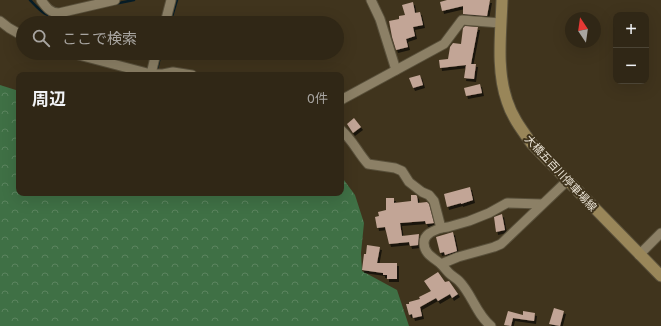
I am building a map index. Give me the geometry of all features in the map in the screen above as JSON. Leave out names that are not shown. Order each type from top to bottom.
[{"type":"main road","name":"大橋五百川停車場線","points":[[502,0],[500,48],[503,86],[509,108],[519,126],[532,144],[567,181],[661,276]]},
{"type":"street","points":[[41,0],[50,10],[55,13],[115,0]]},
{"type":"street","points":[[166,16],[171,0]]},
{"type":"street","points":[[371,0],[380,19],[396,70]]},
{"type":"street","points":[[344,98],[444,44],[462,20],[500,23]]},
{"type":"street","points":[[0,21],[16,32]]},
{"type":"street","points":[[98,60],[143,72]]},
{"type":"street","points":[[151,72],[154,60]]},
{"type":"street","points":[[344,133],[368,164],[395,168],[402,171],[409,182],[431,197],[434,201],[440,228]]},
{"type":"street","points":[[442,264],[458,257],[501,244],[567,181]]},
{"type":"street","points":[[491,326],[479,313],[467,290],[442,264],[427,253],[424,242],[427,234],[440,228],[469,221],[489,213],[507,203],[542,204]]},
{"type":"street","points":[[639,255],[661,233]]},
{"type":"green space","points":[[0,85],[16,90],[16,196],[344,196],[344,180],[355,195],[364,223],[361,253],[362,271],[397,290],[409,326],[0,326]]},
{"type":"building","points":[[447,0],[490,0],[487,16],[463,14],[463,6],[442,11],[440,2]]},
{"type":"building","points":[[413,2],[415,13],[420,12],[423,25],[413,27],[415,36],[406,39],[408,47],[396,50],[389,21],[399,19],[399,16],[405,15],[402,5]]},
{"type":"building","points":[[465,26],[478,27],[471,64],[476,64],[474,79],[464,78],[466,65],[440,68],[439,60],[448,59],[450,47],[453,43],[461,44],[463,28]]},
{"type":"building","points":[[420,75],[423,85],[413,88],[409,78]]},
{"type":"building","points":[[480,84],[482,93],[466,96],[464,88]]},
{"type":"building","points":[[354,118],[361,127],[353,133],[347,124]]},
{"type":"building","points":[[470,187],[473,200],[447,207],[444,194]]},
{"type":"building","points":[[411,195],[417,196],[418,203],[427,202],[429,204],[434,223],[426,224],[425,221],[400,223],[402,236],[419,234],[418,245],[410,246],[409,242],[389,244],[385,227],[377,228],[375,217],[379,216],[378,212],[386,210],[386,198],[394,198],[394,203],[411,201]]},
{"type":"building","points":[[502,214],[505,230],[496,232],[494,217]]},
{"type":"building","points":[[453,232],[457,251],[445,255],[444,252],[440,253],[436,237]]},
{"type":"building","points":[[367,245],[380,247],[377,263],[397,263],[397,279],[387,279],[387,275],[383,275],[383,273],[362,270]]},
{"type":"building","points":[[438,272],[445,282],[449,281],[458,294],[452,298],[450,294],[438,301],[436,298],[420,307],[422,316],[413,318],[412,314],[409,315],[406,304],[420,299],[419,297],[431,291],[424,281]]},
{"type":"building","points":[[554,308],[564,311],[560,326],[549,324]]},
{"type":"building","points":[[508,311],[523,315],[523,311],[535,313],[534,321],[513,318],[511,326],[504,325]]},
{"type":"waterway","points":[[30,0],[39,9],[50,16]]},
{"type":"waterway","points":[[114,4],[134,0]]},
{"type":"waterway","points":[[172,16],[177,0]]},
{"type":"waterway","points":[[157,69],[159,60]]}]
